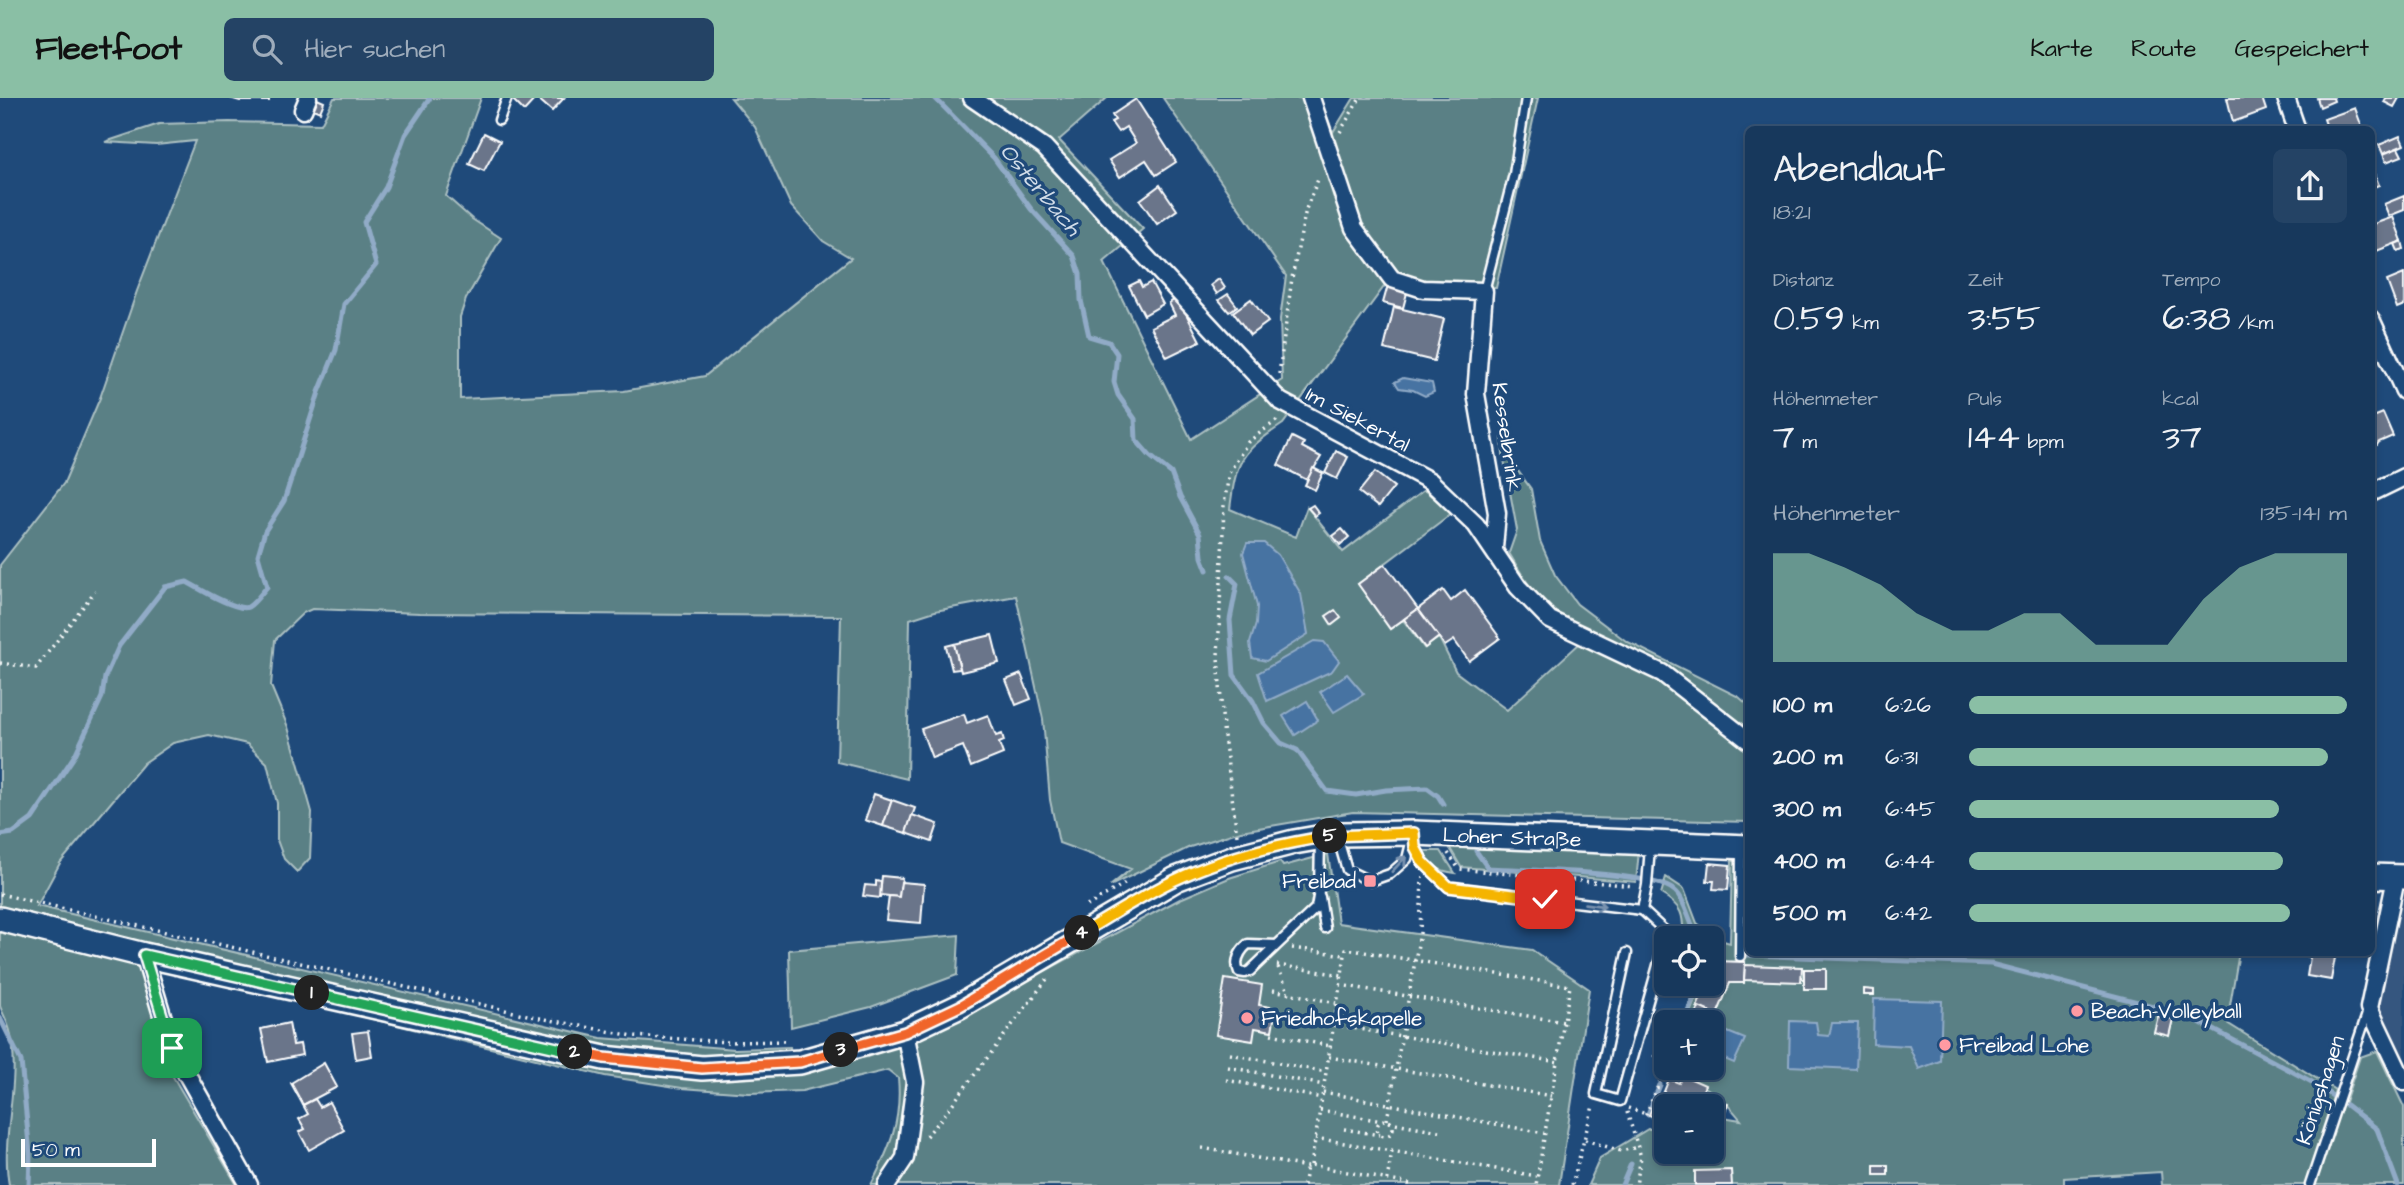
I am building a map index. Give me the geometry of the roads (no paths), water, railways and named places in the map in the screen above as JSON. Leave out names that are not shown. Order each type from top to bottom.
[{"type":"street","name":"Im Siekertal","points":[[972,98],[1044,146],[1280,401],[1430,481],[1476,525],[1529,600],[1550,620],[1662,673],[1745,738]]},
{"type":"street","points":[[1311,98],[1354,228],[1392,279],[1423,289],[1484,291]]},
{"type":"street","points":[[2286,98],[2296,126]]},
{"type":"street","name":"Kesselbrink","points":[[1484,291],[1476,394],[1497,513],[1494,548]]},
{"type":"street","points":[[2375,328],[2404,390]]},
{"type":"street","points":[[2375,491],[2404,477]]},
{"type":"street","name":"Loher Straße","points":[[0,919],[144,955],[604,1058],[702,1068],[800,1062],[905,1032],[960,1006],[1176,879],[1232,858],[1330,836],[1414,833],[1745,847]]},
{"type":"street","points":[[2375,876],[2400,877]]},
{"type":"street","name":"Königshagen","points":[[2400,877],[2369,1008],[2404,1083]]},
{"type":"street","points":[[144,955],[172,1048],[249,1185]]},
{"type":"street","points":[[887,1185],[905,1158],[915,1082],[905,1032]]},
{"type":"lane","points":[[499,120],[507,98]]},
{"type":"lane","points":[[1484,291],[1514,174],[1526,98]]},
{"type":"lane","points":[[1330,836],[1340,846],[1347,870],[1370,881],[1390,874],[1406,859],[1414,833]]},
{"type":"lane","points":[[1414,833],[1415,847],[1423,862],[1449,887],[1642,910],[1667,933],[1620,1101],[1596,1094],[1627,953]]},
{"type":"lane","points":[[1274,948],[1248,944],[1241,950],[1237,960],[1238,972],[1250,971],[1316,908],[1330,836]]},
{"type":"lane","points":[[1642,910],[1650,843]]},
{"type":"lane","points":[[1740,956],[1745,847]]},
{"type":"lane","points":[[1319,891],[1325,928]]},
{"type":"lane","name":"Königshagen","points":[[2310,1185],[2369,1008]]},
{"type":"waterway","points":[[0,835],[13,833],[32,819],[75,755],[102,697],[105,677],[119,646],[165,587],[187,582],[218,599],[243,608],[251,605],[267,587],[258,555],[265,531],[284,501],[319,392],[336,350],[344,304],[376,265],[364,222],[386,187],[405,135],[430,98]]},
{"type":"waterway","name":"Osterbach","points":[[935,98],[994,158],[1031,209],[1074,256],[1080,274],[1081,300],[1089,336],[1109,342],[1117,354],[1114,382],[1118,395],[1135,419],[1136,440],[1171,473],[1180,497],[1200,534],[1202,557],[1207,570]]},
{"type":"waterway","name":"Osterbach","points":[[1229,576],[1237,584],[1230,620],[1234,675],[1253,701],[1264,723],[1281,743],[1297,750],[1327,791],[1356,795],[1427,788],[1438,796],[1443,804]]},
{"type":"waterway","name":"Osterbach","points":[[1476,851],[1488,868],[1615,875],[1662,884],[1679,895],[1693,926]]},
{"type":"waterway","name":"Osterbach","points":[[1772,956],[1991,964],[2184,1014],[2312,1082],[2334,1097]]},
{"type":"waterway","points":[[1689,1010],[1694,996]]},
{"type":"waterway","points":[[0,1018],[21,1061],[30,1155],[29,1185]]},
{"type":"waterway","points":[[1648,1114],[1660,1085]]},
{"type":"waterway","name":"Osterbach","points":[[2346,1105],[2377,1129],[2398,1185]]},
{"type":"waterway","points":[[1622,1185],[1631,1164]]},
{"type":"place","name":"Freibad","points":[[1370,881]]},
{"type":"place","name":"Beach-Volleyball","points":[[2077,1011]]},
{"type":"place","name":"Friedhofskapelle","points":[[1247,1018]]},
{"type":"place","name":"Freibad Lohe","points":[[1945,1045]]}]
